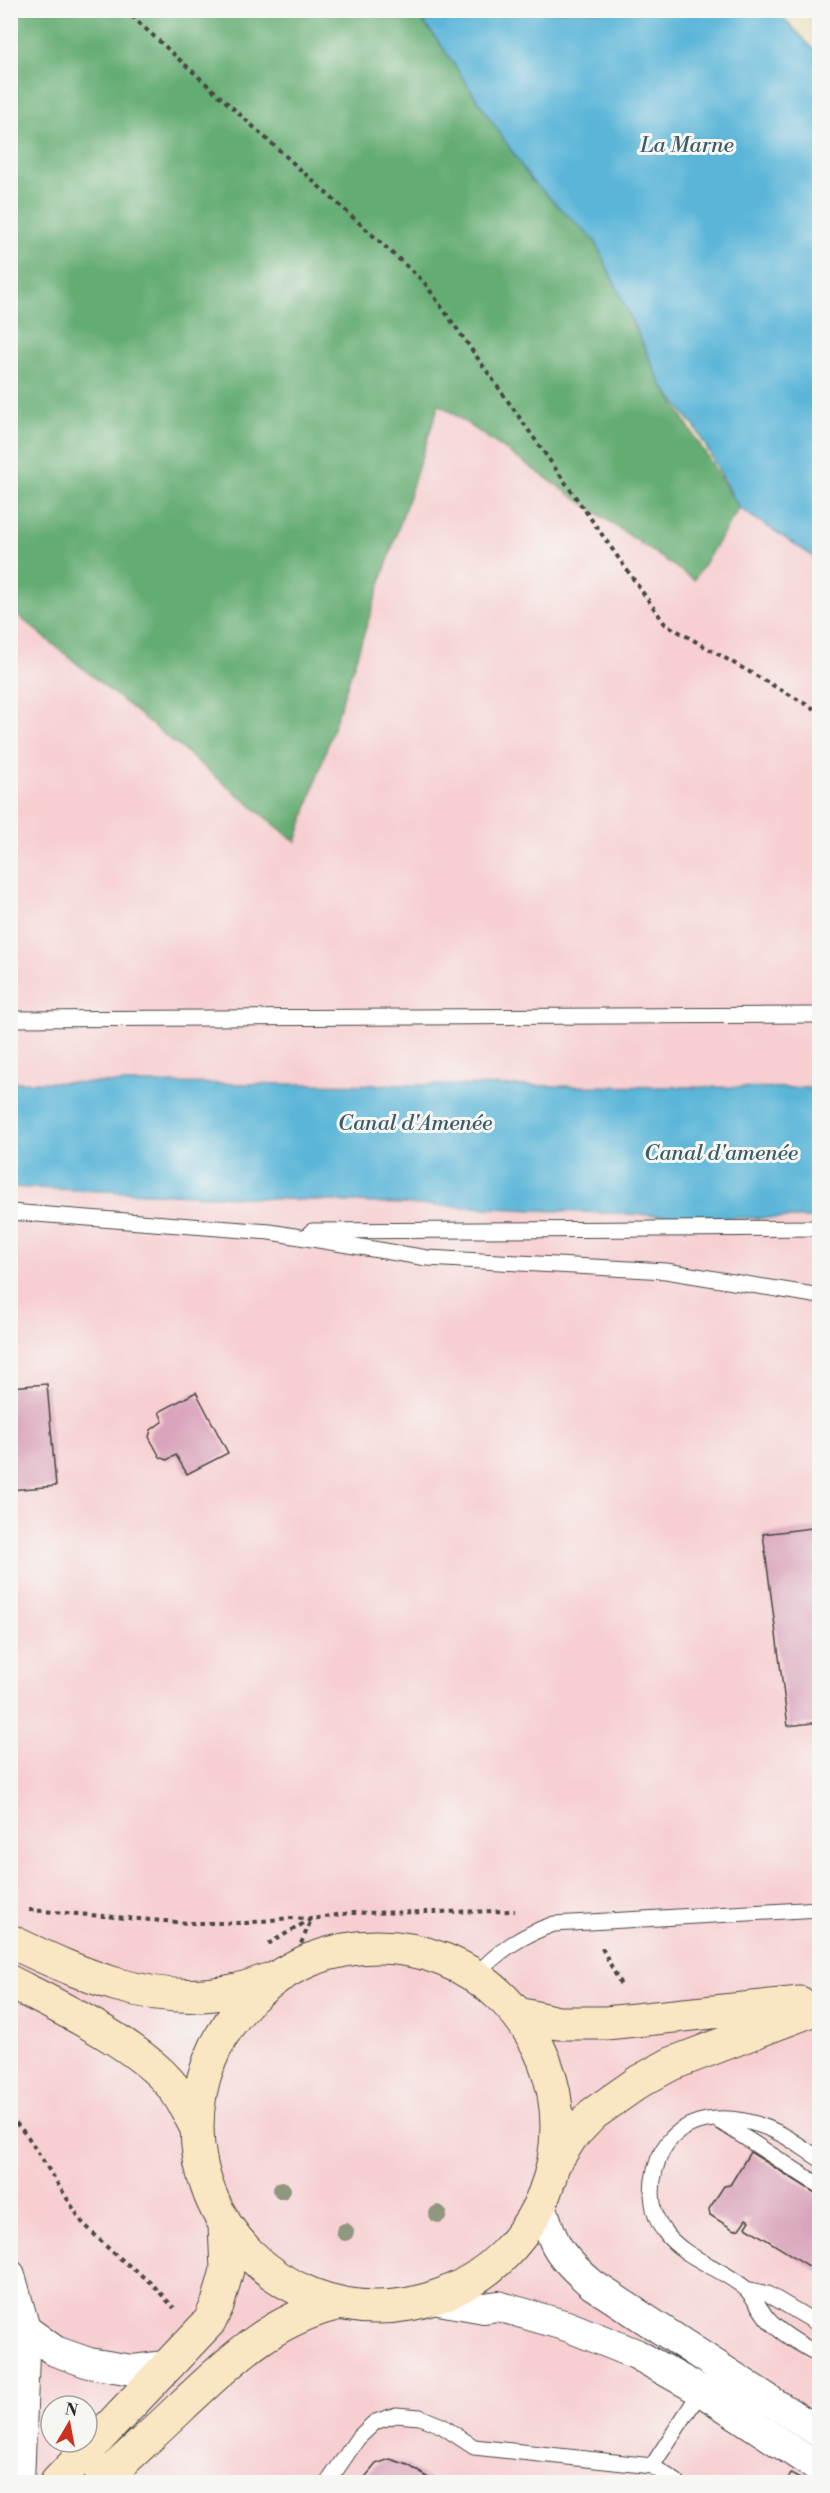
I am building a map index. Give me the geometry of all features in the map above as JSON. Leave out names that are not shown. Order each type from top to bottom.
[{"type":"main road","points":[[10,1941],[67,1968],[115,1985],[154,1993],[204,1995],[233,1991],[326,1954],[364,1947],[403,1948],[441,1958],[475,1976],[499,1993],[519,2014],[536,2040],[549,2069],[558,2120],[555,2162],[542,2204],[522,2236],[497,2263],[467,2284],[433,2299],[401,2307],[336,2304],[293,2288],[255,2261],[225,2225],[206,2187],[197,2145],[196,2127],[200,2092],[209,2059],[226,2028],[248,2000],[283,1973]]},
{"type":"main road","points":[[10,1982],[99,2030],[141,2058],[172,2086],[185,2104],[196,2127]]},
{"type":"main road","points":[[519,2014],[558,2024],[606,2023],[819,2000]]},
{"type":"main road","points":[[555,2162],[571,2137],[593,2114],[640,2081],[671,2064],[819,2007]]},
{"type":"main road","points":[[57,2482],[210,2321],[218,2303],[227,2270],[225,2225]]},
{"type":"main road","points":[[112,2476],[227,2364],[256,2340],[288,2320],[336,2304]]},
{"type":"street","points":[[542,2204],[550,2233],[566,2262],[593,2285],[819,2433]]},
{"type":"street","points":[[10,2275],[25,2329],[19,2482]]},
{"type":"street","points":[[433,2299],[484,2308],[498,2306],[567,2326],[636,2354],[701,2391],[819,2469]]},
{"type":"street","points":[[25,2329],[55,2351],[89,2363],[132,2370],[170,2365]]},
{"type":"lane","points":[[10,1018],[819,1015]]},
{"type":"lane","points":[[10,1212],[270,1232],[819,1228]]},
{"type":"lane","points":[[270,1232],[427,1258],[666,1271],[819,1296]]},
{"type":"lane","points":[[475,1976],[491,1959],[529,1932],[554,1924],[819,1909]]},
{"type":"lane","points":[[819,2159],[781,2134],[748,2121],[714,2118],[689,2123],[671,2136],[657,2160],[651,2185],[654,2211],[663,2231],[683,2250],[746,2289],[768,2294],[819,2325]]},
{"type":"lane","points":[[714,2118],[819,2186]]},
{"type":"lane","points":[[746,2289],[769,2320],[819,2355]]},
{"type":"lane","points":[[652,2466],[701,2391]]},
{"type":"lane","points":[[328,2482],[358,2438],[375,2422],[396,2415],[420,2417],[442,2426],[474,2447],[652,2466],[677,2482]]},
{"type":"path","points":[[125,10],[424,282],[665,624],[819,712]]},
{"type":"path","points":[[19,1909],[188,1923],[246,1923],[288,1918],[312,1919],[350,1913],[516,1911]]},
{"type":"path","points":[[283,1973],[312,1919]]},
{"type":"path","points":[[10,2116],[28,2136],[82,2222],[110,2250],[152,2284],[181,2316]]},
{"type":"shaded area","points":[[439,404],[694,580],[739,508],[819,560],[819,2482],[11,2482],[10,610],[295,842]]},
{"type":"green space","points":[[10,11],[415,11],[439,42],[531,180],[595,241],[657,376],[739,508],[694,580],[439,404],[296,842],[11,610]]},
{"type":"water","name":"La Marne","points":[[415,11],[777,11],[819,55],[819,560],[739,508],[697,430],[662,385],[595,241],[531,180],[439,42]]},
{"type":"water","name":"Canal d'amenée","points":[[11,1082],[819,1088],[819,1218],[719,1218],[11,1187]]},
{"type":"building","points":[[47,1384],[56,1486],[10,1490],[10,1387]]},
{"type":"building","points":[[196,1392],[228,1453],[187,1474],[176,1455],[167,1460],[160,1457],[149,1437],[151,1430],[163,1421],[159,1412]]},
{"type":"building","points":[[820,1527],[820,1722],[788,1726],[763,1534]]},
{"type":"building","points":[[750,2152],[820,2196],[820,2273],[746,2227],[750,2221],[746,2219],[739,2229],[734,2230],[710,2215],[709,2209],[724,2186],[730,2185]]},
{"type":"building","points":[[390,2459],[408,2465],[435,2482],[361,2482],[376,2464]]},
{"type":"building","points":[[791,2474],[805,2482],[786,2482]]},
{"type":"water label","name":"Canal d'Amenée","points":[[415,1122]]}]
